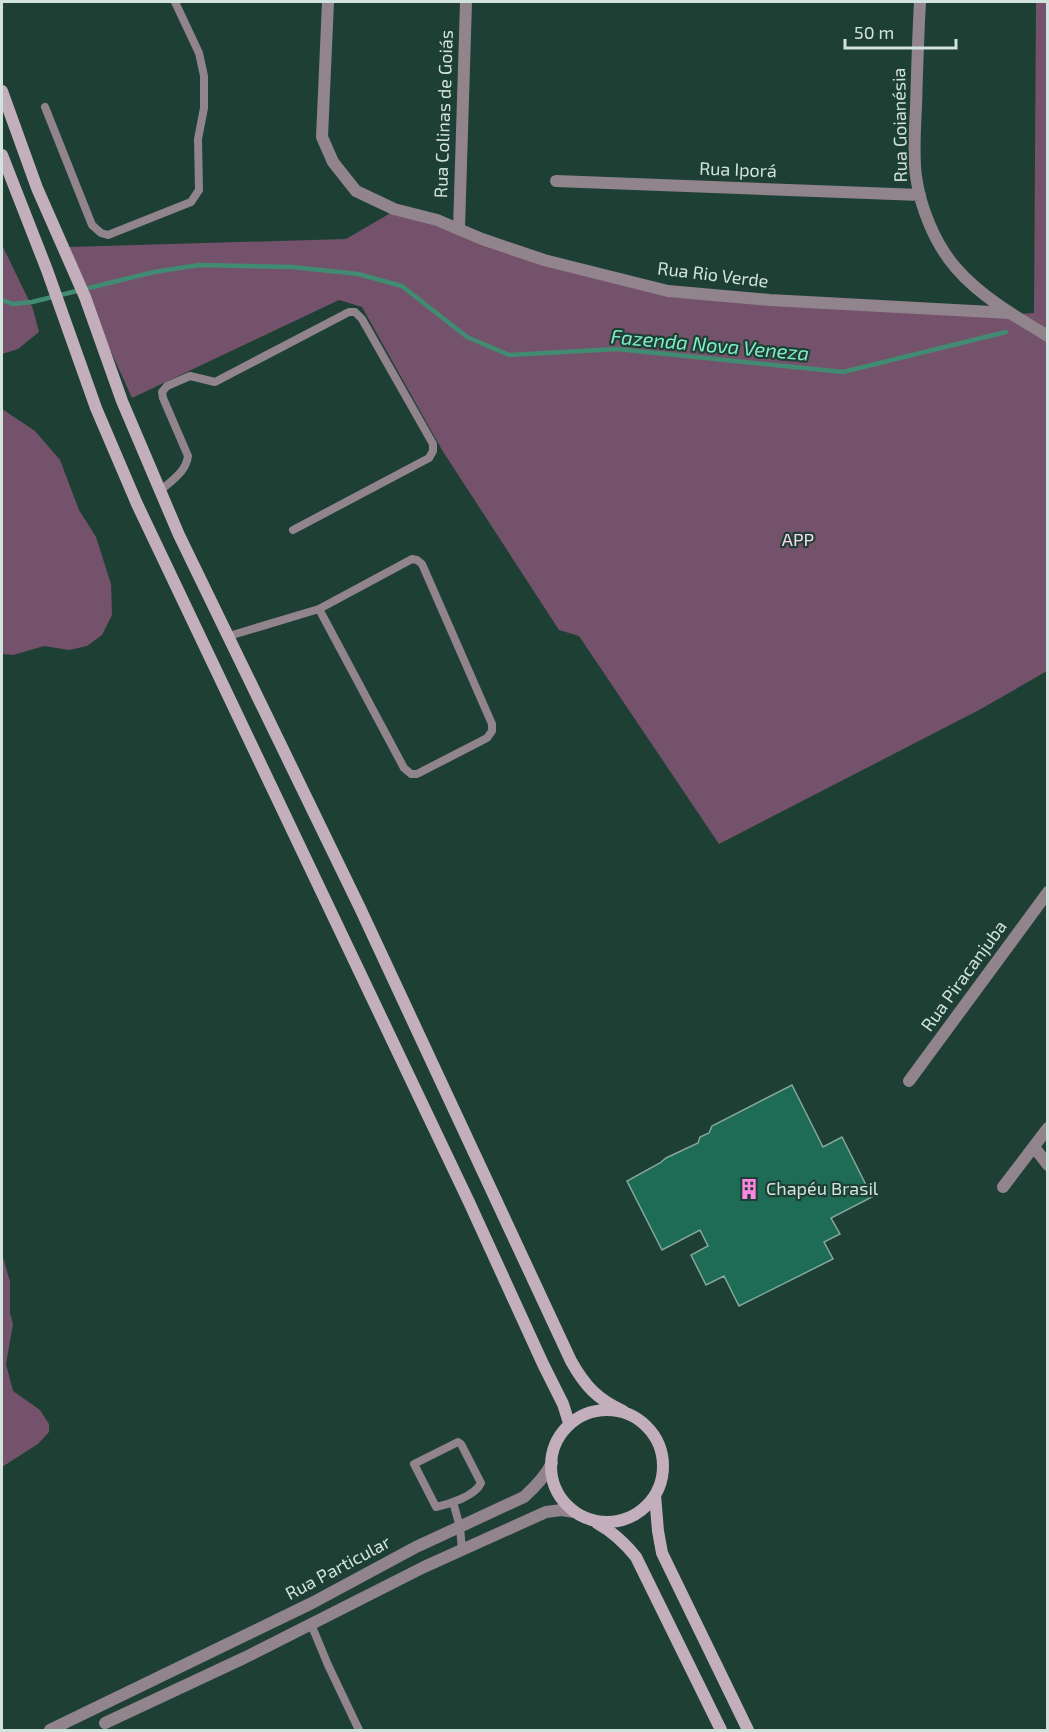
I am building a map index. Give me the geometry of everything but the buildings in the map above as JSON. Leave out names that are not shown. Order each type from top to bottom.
[{"type":"street","name":"Rua Rio Verde","points":[[328,2],[322,137],[333,162],[356,191],[394,209],[459,228],[543,260],[668,291],[770,300],[1010,313]]},
{"type":"street","name":"Rua Colinas de Goiás","points":[[459,228],[466,2]]},
{"type":"street","name":"Rua Goianésia","points":[[920,2],[915,122],[916,174],[920,195],[929,220],[941,247],[956,268],[978,290],[1047,336]]},
{"type":"street","points":[[2,91],[37,188],[84,295],[122,401],[179,535],[370,930],[571,1361],[590,1390],[606,1403],[643,1422],[657,1440],[663,1462],[660,1484],[647,1505],[626,1519],[613,1522],[588,1519]]},
{"type":"street","points":[[2,155],[62,310],[96,408],[137,504],[469,1202],[556,1388],[569,1423]]},
{"type":"street","name":"Rua Iporá","points":[[556,180],[920,195]]},
{"type":"street","name":"Rua Piracanjuba","points":[[909,1081],[1047,892]]},
{"type":"street","points":[[1003,1187],[1047,1128]]},
{"type":"street","points":[[1034,1147],[1047,1165]]},
{"type":"street","points":[[623,1411],[595,1410],[569,1423],[560,1434],[554,1447],[551,1476],[563,1502],[574,1512],[611,1530],[636,1557],[721,1731]]},
{"type":"street","name":"Rua Particular","points":[[50,1731],[312,1603],[416,1547],[524,1497],[547,1473],[552,1463]]},
{"type":"street","points":[[655,1495],[662,1553],[748,1731]]},
{"type":"street","name":"Rua Particular","points":[[107,1727],[136,1708],[230,1670],[311,1624],[424,1567],[546,1512],[562,1510],[574,1512]]},
{"type":"street","points":[[416,1547],[424,1567]]},
{"type":"street","points":[[98,1707],[107,1727]]},
{"type":"lane","points":[[45,106],[92,225],[101,233],[108,235],[191,202],[199,190],[198,139],[204,108],[204,76],[199,53],[176,2]]},
{"type":"lane","points":[[160,491],[182,472],[187,465],[188,456],[163,398],[162,392],[167,387],[190,376],[214,382],[349,312],[355,312],[362,319],[433,444],[433,452],[429,458],[293,530]]},
{"type":"lane","points":[[229,636],[319,609],[412,560],[417,560],[422,564],[492,724],[492,731],[487,738],[417,774],[411,774],[404,768],[319,609]]},
{"type":"lane","points":[[460,1442],[481,1483],[478,1488],[453,1502],[438,1508],[435,1506],[413,1465],[460,1442]]},
{"type":"lane","points":[[453,1502],[460,1527],[462,1550]]},
{"type":"lane","points":[[311,1624],[359,1731]]},
{"type":"lane","points":[[129,1693],[136,1708]]},
{"type":"green space","name":"APP","points":[[1036,2],[1047,2],[1047,671],[979,710],[719,844],[579,636],[559,630],[442,450],[362,307],[339,300],[132,398],[83,290],[68,247],[346,239],[394,211],[537,264],[665,295],[1034,313]]},
{"type":"green space","points":[[2,245],[33,309],[39,332],[18,349],[2,354]]},
{"type":"green space","points":[[2,409],[35,431],[60,460],[79,510],[96,537],[111,584],[112,615],[102,635],[87,646],[69,650],[44,646],[13,655],[2,654]]},
{"type":"green space","points":[[2,1240],[3,1257],[10,1282],[10,1313],[13,1324],[6,1364],[13,1391],[40,1410],[49,1424],[49,1432],[38,1444],[2,1467]]},
{"type":"waterway","name":"Fazenda Nova Veneza","points":[[2,300],[13,304],[32,302],[154,272],[199,265],[292,267],[358,274],[402,286],[467,337],[509,355],[617,349],[843,372],[1006,332]]},
{"type":"place","name":"Chapéu Brasil","points":[[749,1189]]}]
